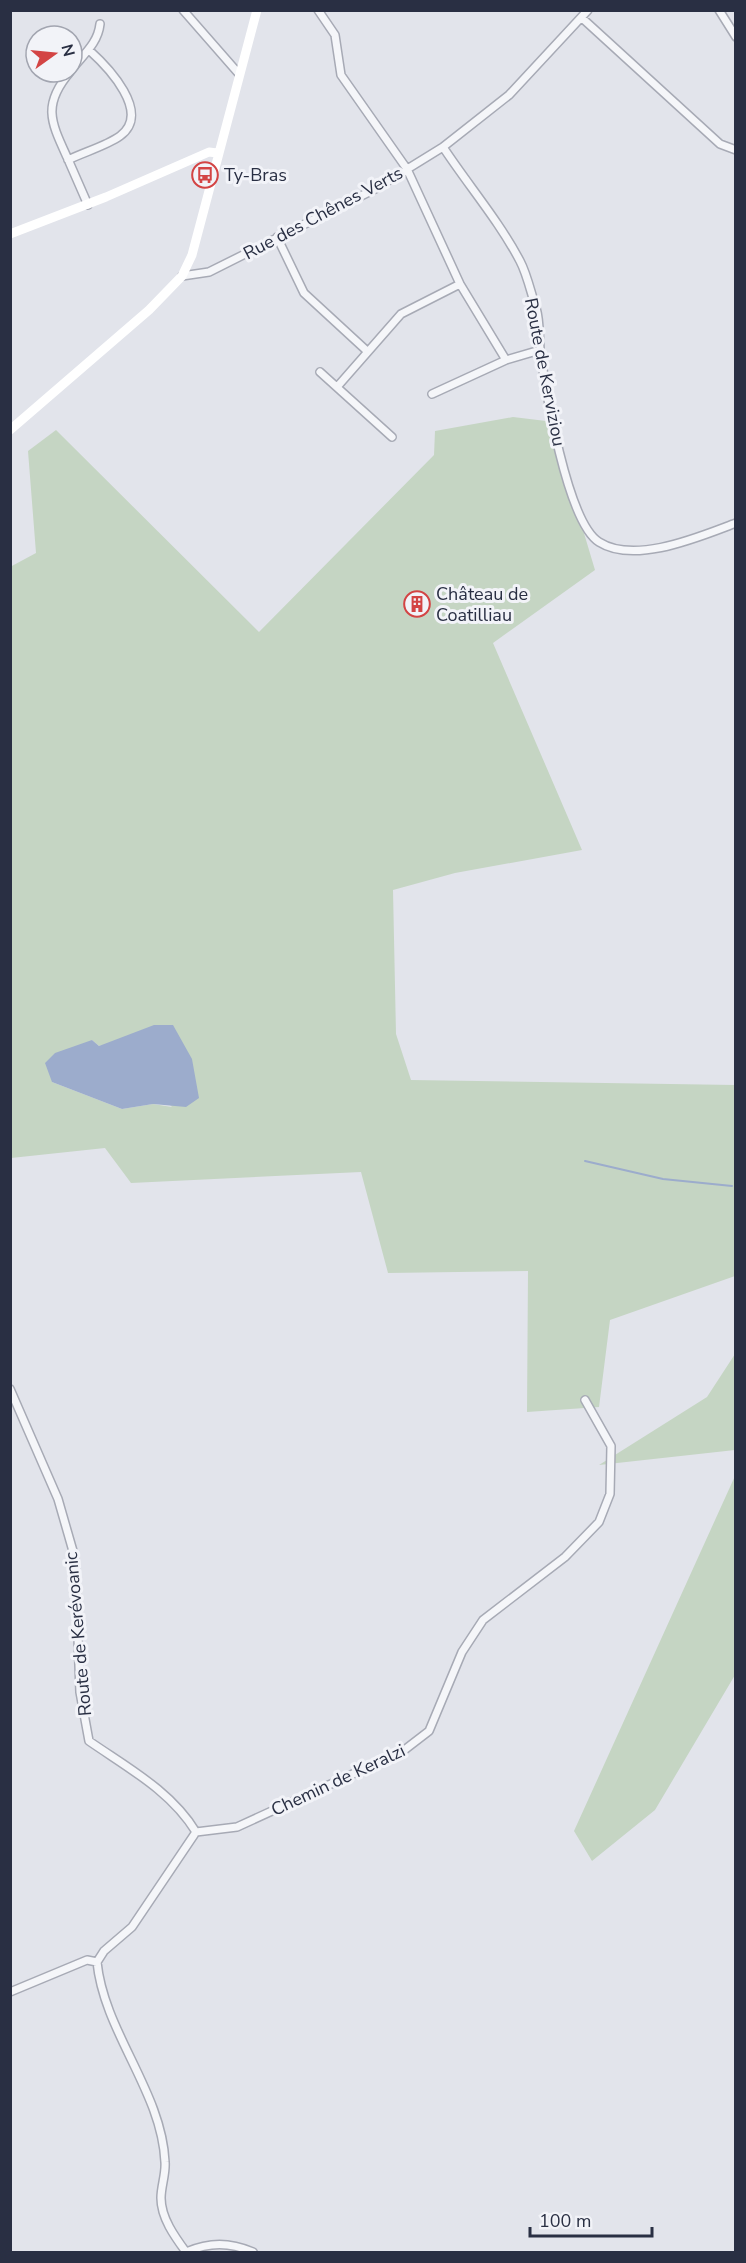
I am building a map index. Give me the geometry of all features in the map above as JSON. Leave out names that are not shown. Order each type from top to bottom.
[{"type":"main road","points":[[10,430],[149,310],[182,276],[192,255],[256,10]]},
{"type":"main road","points":[[10,234],[88,205],[209,152],[217,153]]},
{"type":"street","points":[[183,10],[239,74]]},
{"type":"street","points":[[318,10],[335,35],[341,75],[407,169],[460,284],[506,360]]},
{"type":"street","name":"Rue des Chênes Verts","points":[[182,276],[209,272],[375,189],[443,147],[508,95],[588,10]]},
{"type":"street","points":[[719,10],[735,37]]},
{"type":"street","points":[[582,18],[720,144],[735,150]]},
{"type":"street","points":[[84,56],[99,34],[100,24]]},
{"type":"street","points":[[68,160],[120,136],[130,125],[131,110],[117,78],[89,51]]},
{"type":"street","points":[[59,84],[51,116],[54,129],[88,205]]},
{"type":"street","name":"Route de Kerviziou","points":[[443,147],[520,261],[537,311],[540,350],[551,420],[574,502],[592,534],[599,542],[624,550],[655,548],[696,539],[735,523]]},
{"type":"street","points":[[277,237],[304,293],[367,351]]},
{"type":"street","points":[[337,387],[401,314],[460,284]]},
{"type":"street","points":[[432,394],[506,360],[540,350]]},
{"type":"street","points":[[320,372],[392,437]]},
{"type":"street","name":"Route de Kerévoanic","points":[[10,1389],[58,1499],[75,1558],[80,1692],[89,1741],[168,1796],[185,1814],[196,1832]]},
{"type":"street","name":"Chemin de Keralzi","points":[[196,1832],[237,1827],[403,1751],[429,1731],[462,1653],[483,1620],[565,1557],[599,1522],[610,1494],[611,1446],[585,1400]]},
{"type":"street","points":[[196,1832],[132,1927],[104,1952],[97,1962],[99,1985],[155,2115],[165,2161],[161,2199],[163,2210],[186,2252],[208,2243],[239,2247],[253,2253]]},
{"type":"street","points":[[10,1992],[87,1960],[97,1962]]},
{"type":"green space","points":[[513,417],[546,421],[557,443],[595,570],[493,643],[582,850],[455,873],[393,890],[396,1034],[411,1080],[735,1085],[735,1276],[610,1320],[599,1407],[527,1412],[528,1271],[388,1273],[361,1172],[131,1183],[105,1148],[11,1158],[10,567],[36,553],[28,451],[56,430],[259,632],[434,455],[435,431]],"holes":[[[92,1040],[99,1046],[110,1044],[172,1107],[153,1104],[122,1109],[52,1082]]]},
{"type":"green space","points":[[735,1354],[735,1450],[599,1465],[707,1397]]},
{"type":"green space","points":[[735,1476],[735,1675],[655,1810],[592,1861],[574,1831]]},
{"type":"water","points":[[154,1025],[173,1025],[192,1059],[199,1098],[186,1107],[153,1104],[122,1109],[52,1082],[45,1063],[55,1053],[92,1040],[99,1046]]},
{"type":"waterway","points":[[585,1161],[663,1179],[732,1186]]},
{"type":"place","name":"Ty-Bras","points":[[205,175]]},
{"type":"place","name":"Château de Coatilliau","points":[[417,604]]}]
